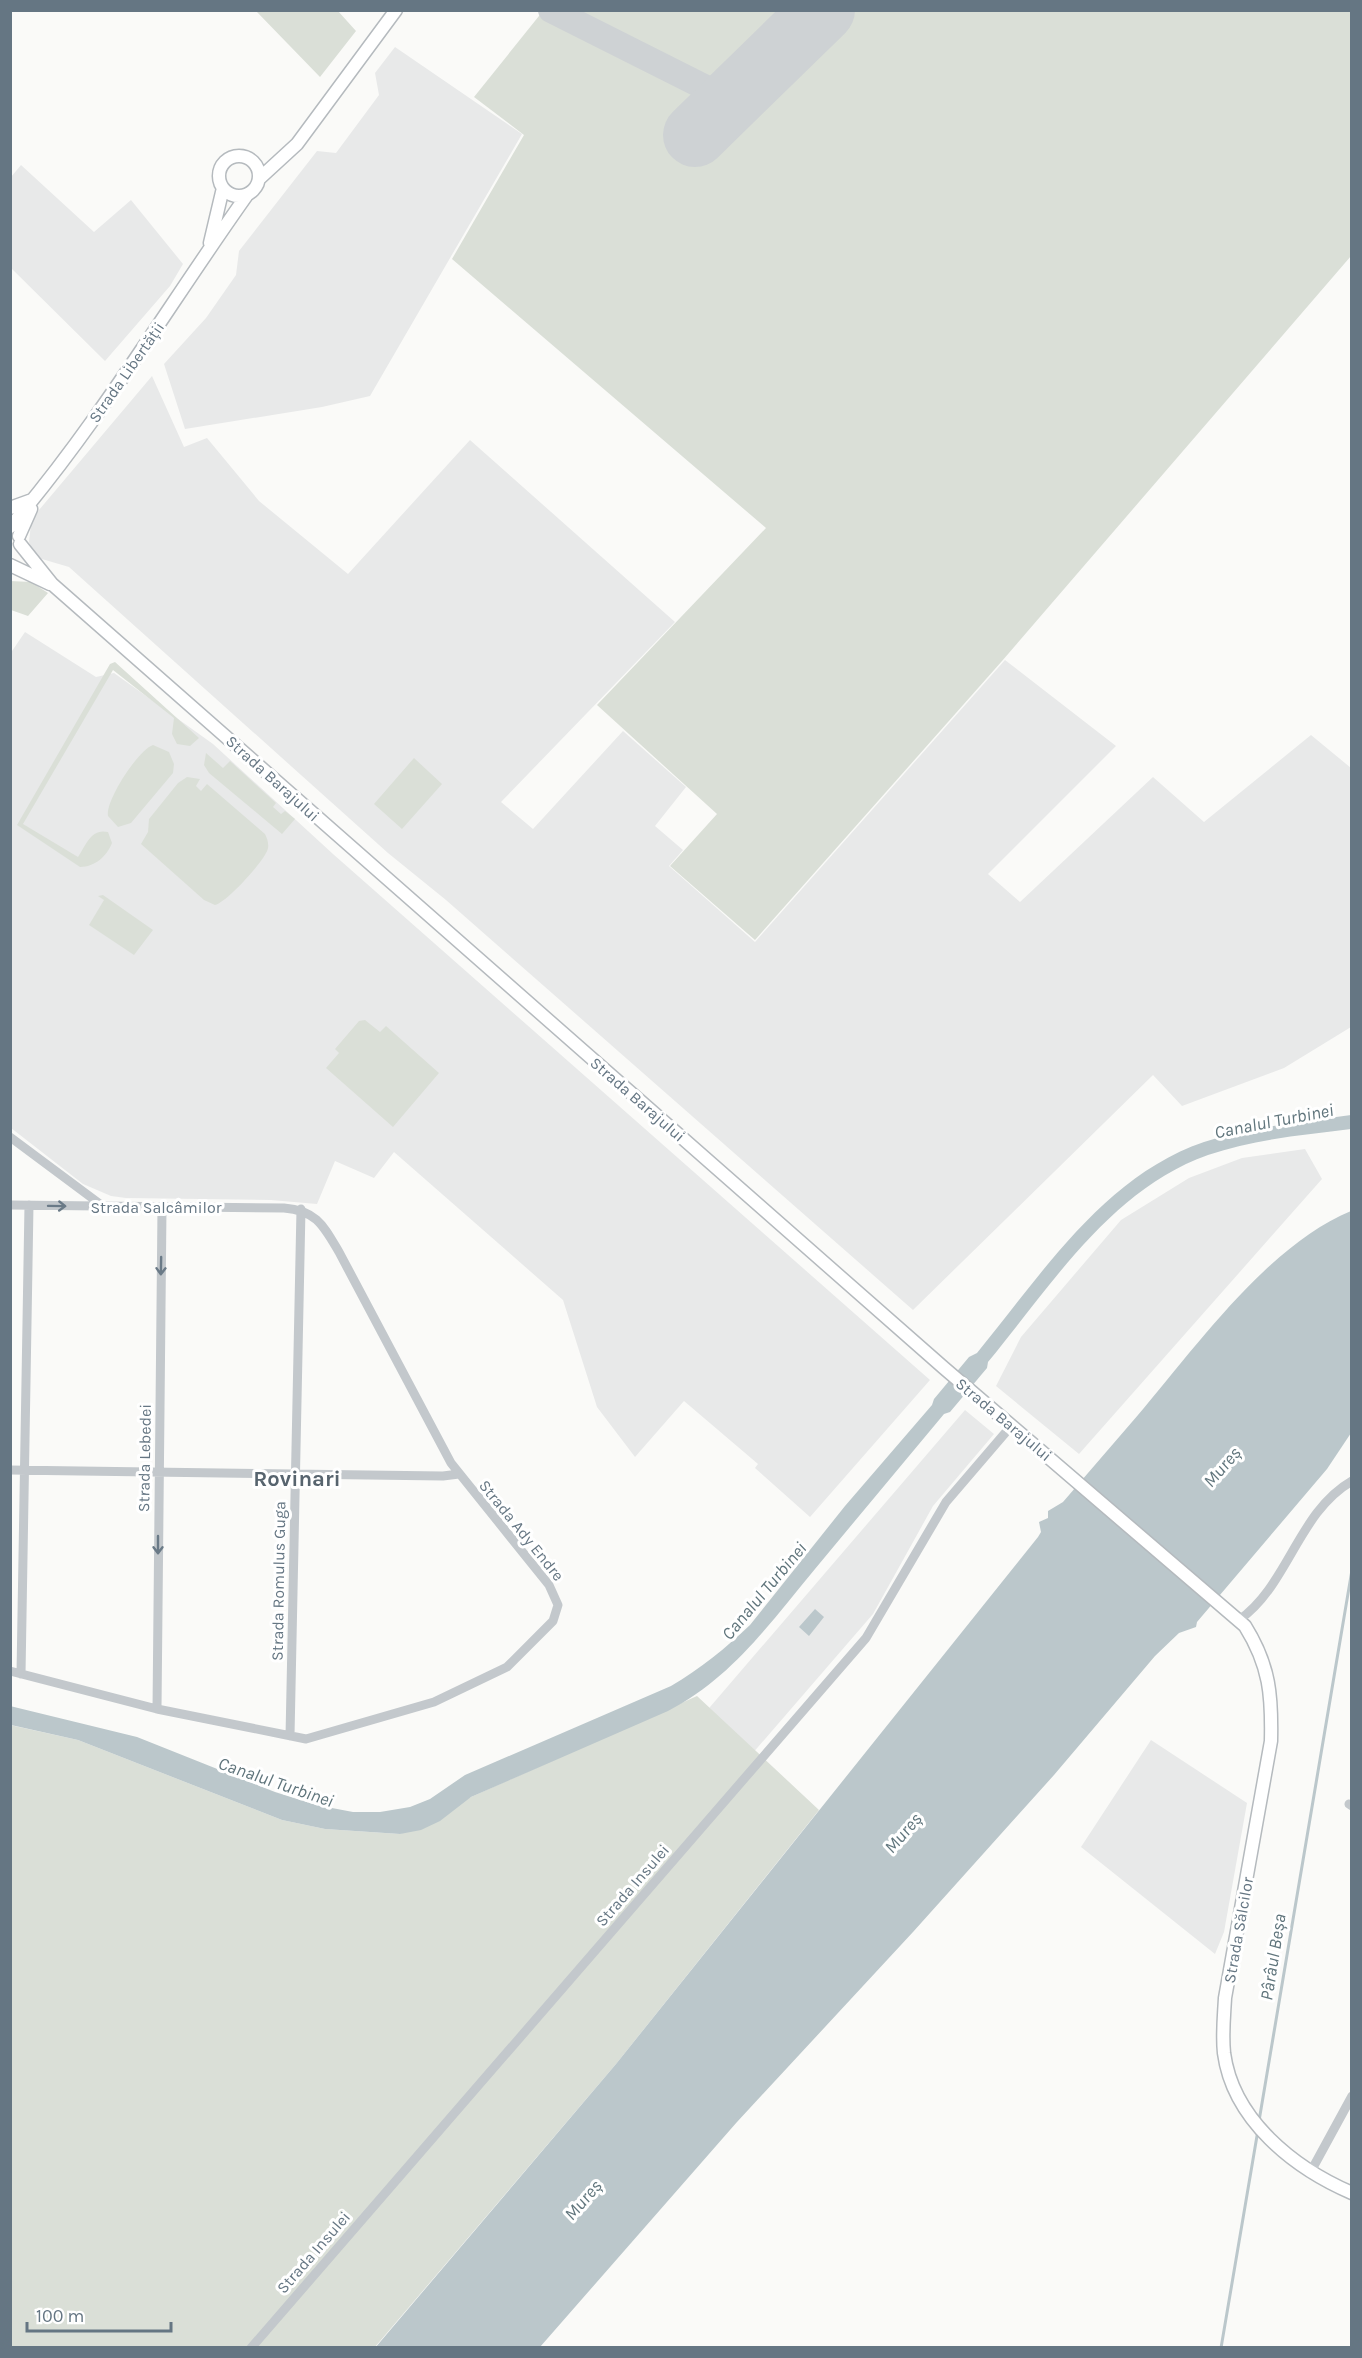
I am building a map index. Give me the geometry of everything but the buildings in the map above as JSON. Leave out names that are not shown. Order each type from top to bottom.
[{"type":"main road","points":[[294,147],[280,156],[266,159],[235,156],[222,165],[219,179],[223,188],[230,194],[247,195],[254,191],[260,178],[294,147],[396,10]]},
{"type":"main road","points":[[246,156],[259,169],[260,178]]},
{"type":"main road","name":"Strada Libertății","points":[[209,249],[223,188]]},
{"type":"main road","name":"Strada Libertății","points":[[10,564],[18,559],[15,534],[37,495],[146,347],[247,195]]},
{"type":"main road","points":[[10,508],[37,495]]},
{"type":"main road","name":"Strada Barajului","points":[[15,534],[51,584],[176,691],[317,818],[945,1369],[1239,1620]]},
{"type":"main road","name":"Strada Barajului","points":[[10,564],[51,584]]},
{"type":"main road","points":[[10,574],[29,574]]},
{"type":"main road","name":"Strada Sălcilor","points":[[1239,1620],[1258,1647],[1264,1661],[1272,1708],[1271,1742],[1226,1998],[1222,2028],[1224,2055],[1238,2094],[1255,2121],[1276,2146],[1310,2173],[1352,2193]]},
{"type":"street","points":[[10,1137],[104,1207]]},
{"type":"street","name":"Strada Salcâmilor","points":[[10,1205],[302,1209]]},
{"type":"street","points":[[21,1674],[28,1205]]},
{"type":"street","name":"Strada Lebedei","points":[[157,1709],[162,1208]]},
{"type":"street","name":"Strada Ady Endre","points":[[10,1671],[157,1709],[302,1740],[434,1702],[462,1691],[507,1667],[553,1621],[558,1611],[554,1592],[444,1452],[421,1404],[326,1228],[310,1212],[302,1209]]},
{"type":"street","name":"Strada Romulus Guga","points":[[290,1736],[294,1474],[302,1209]]},
{"type":"street","name":"Strada Insulei","points":[[251,2348],[866,1638],[946,1502],[1012,1425]]},
{"type":"street","points":[[10,1470],[443,1476],[459,1474]]},
{"type":"street","points":[[1239,1620],[1260,1601],[1322,1507],[1336,1491],[1350,1482]]},
{"type":"street","points":[[1310,2173],[1352,2097]]},
{"type":"shaded area","points":[[256,11],[338,11],[356,31],[320,77]]},
{"type":"shaded area","points":[[543,11],[1351,11],[1351,256],[1002,661],[755,940],[670,866],[717,814],[597,705],[766,528],[452,259],[524,135],[474,97]]},
{"type":"shaded area","points":[[395,47],[522,134],[370,396],[322,407],[185,429],[164,364],[206,318],[236,275],[239,251],[317,151],[336,153],[379,95],[375,73]]},
{"type":"shaded area","points":[[21,165],[94,232],[131,200],[183,264],[170,286],[105,361],[11,268],[11,177]]},
{"type":"shaded area","points":[[152,376],[184,447],[207,438],[259,501],[348,574],[470,440],[675,622],[501,802],[533,829],[623,731],[686,787],[655,826],[683,850],[669,866],[755,942],[1005,660],[1116,746],[988,874],[1020,902],[1153,777],[1204,822],[1311,735],[1351,768],[1351,1027],[1284,1068],[1182,1106],[1153,1075],[913,1310],[446,900],[388,853],[69,567],[35,557],[29,542],[31,524],[39,510]]},
{"type":"shaded area","points":[[10,581],[31,582],[48,593],[28,616],[11,610]]},
{"type":"shaded area","points":[[25,632],[96,677],[114,673],[213,744],[333,854],[930,1380],[810,1517],[755,1468],[758,1464],[684,1401],[635,1457],[597,1407],[563,1300],[394,1152],[374,1178],[335,1161],[317,1204],[271,1200],[126,1198],[111,1196],[83,1184],[11,1128],[10,654]]},
{"type":"shaded area","points":[[115,662],[199,738],[190,746],[177,744],[172,734],[174,718],[113,670],[23,824],[78,857],[93,835],[102,831],[108,832],[112,843],[107,852],[95,863],[80,867],[17,825],[110,664]]},
{"type":"shaded area","points":[[153,745],[169,752],[174,764],[173,773],[131,823],[118,827],[108,816],[112,799],[131,766]]},
{"type":"shaded area","points":[[206,753],[223,768],[230,761],[276,803],[273,807],[281,814],[285,811],[295,819],[282,834],[209,773],[204,765]]},
{"type":"shaded area","points":[[414,758],[442,784],[402,829],[374,804]]},
{"type":"shaded area","points":[[187,777],[200,779],[196,786],[201,791],[207,784],[265,834],[268,841],[263,859],[235,890],[215,905],[204,900],[141,844],[148,832],[149,819],[178,783]]},
{"type":"shaded area","points":[[103,895],[153,930],[134,955],[89,925],[104,900],[98,896]]},
{"type":"shaded area","points":[[365,1020],[380,1032],[386,1026],[439,1073],[393,1127],[326,1068],[339,1053],[335,1049],[359,1021]]},
{"type":"shaded area","points":[[1305,1149],[1322,1179],[1079,1454],[996,1386],[1021,1337],[1121,1220],[1189,1178],[1242,1158]]},
{"type":"shaded area","points":[[965,1410],[994,1434],[933,1506],[873,1614],[752,1754],[704,1714]]},
{"type":"shaded area","points":[[697,1696],[819,1810],[616,2064],[375,2347],[11,2347],[10,1725],[78,1740],[282,1820],[325,1829],[400,1834],[471,1797]]},
{"type":"shaded area","points":[[1151,1740],[1247,1803],[1224,1932],[1215,1954],[1081,1847]]},
{"type":"water","name":"Canalul Turbinei","points":[[1351,1115],[1351,1129],[1279,1138],[1208,1155],[1173,1171],[1141,1191],[1085,1243],[1059,1273],[988,1362],[987,1368],[950,1412],[944,1414],[766,1629],[731,1666],[691,1698],[668,1711],[471,1797],[440,1821],[421,1830],[400,1834],[325,1829],[282,1820],[78,1740],[11,1725],[10,1706],[137,1737],[275,1792],[316,1805],[353,1812],[380,1812],[410,1807],[430,1799],[465,1775],[671,1686],[732,1642],[750,1625],[845,1506],[932,1405],[934,1399],[969,1357],[977,1353],[1077,1231],[1135,1178],[1168,1158],[1204,1142],[1258,1129]]},
{"type":"water","name":"Mureș","points":[[1351,1211],[1351,1433],[1327,1469],[1197,1622],[1196,1627],[1179,1633],[1155,1656],[1054,1775],[737,2122],[540,2347],[375,2348],[616,2064],[1038,1537],[1041,1532],[1039,1522],[1048,1518],[1048,1511],[1063,1502],[1209,1330],[1262,1273],[1290,1248],[1320,1227]]},
{"type":"water","points":[[815,1609],[824,1617],[809,1636],[799,1627]]},
{"type":"waterway","name":"Pârâul Beșa","points":[[1259,2121],[1352,1570]]},
{"type":"waterway","name":"Pârâul Beșa","points":[[1221,2348],[1258,2130]]},
{"type":"taxiway","points":[[551,10],[730,100]]},
{"type":"runway","points":[[695,135],[823,10]]},
{"type":"district","name":"Rovinari","points":[[297,1478]]}]
